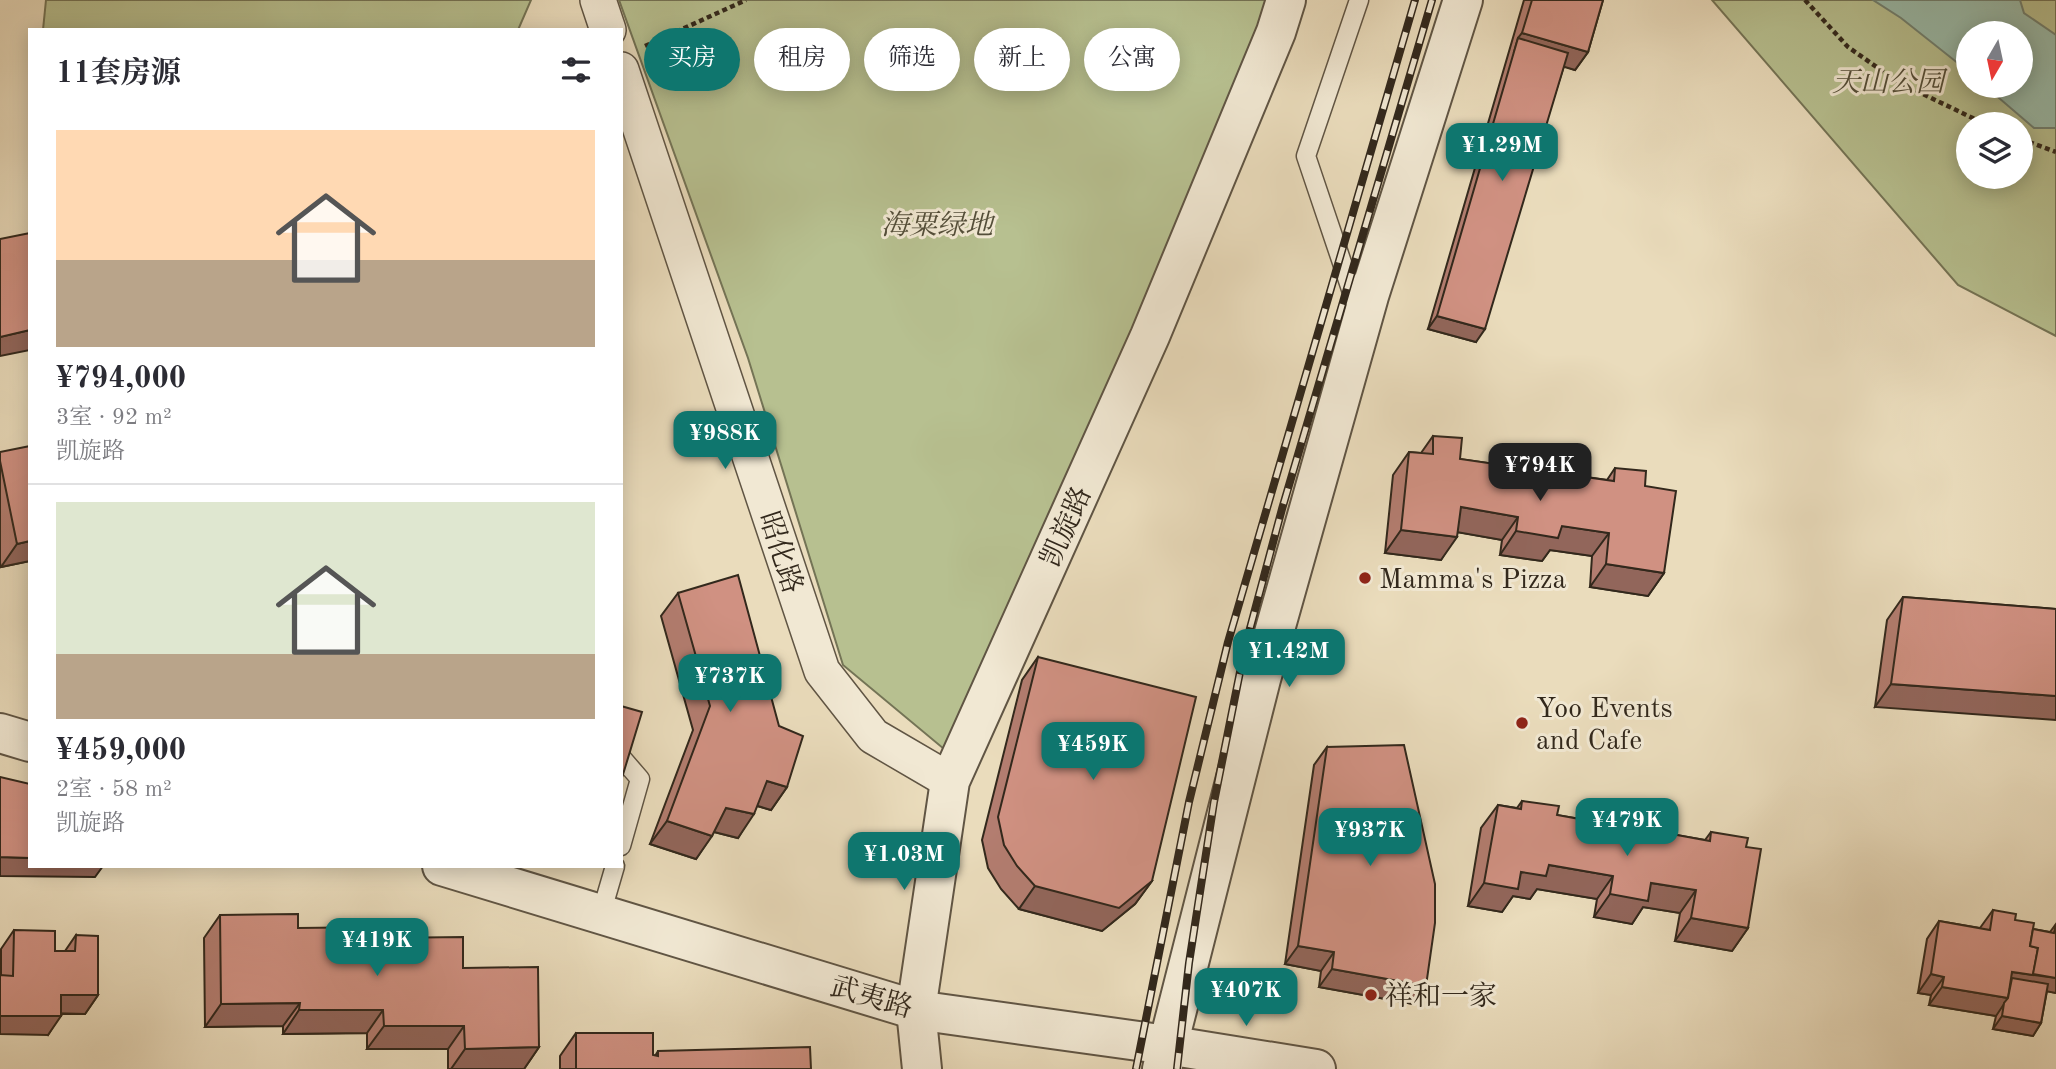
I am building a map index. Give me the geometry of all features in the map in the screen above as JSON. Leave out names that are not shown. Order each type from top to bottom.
[{"type":"street","name":"昭化路","points":[[598,0],[611,28]]},
{"type":"street","name":"凯旋路","points":[[922,1069],[916,1010],[950,781],[1150,336],[1276,32],[1286,0]]},
{"type":"street","points":[[1164,1057],[1261,679],[1362,320],[1463,0]]},
{"type":"street","name":"昭化路","points":[[623,56],[822,671],[873,736],[950,781]]},
{"type":"street","points":[[0,733],[28,741]]},
{"type":"street","name":"武夷路","points":[[449,868],[916,1010],[1164,1057],[1315,1069]]},
{"type":"lane","points":[[1359,0],[1306,156],[1362,320]]},
{"type":"lane","points":[[623,759],[640,779],[623,839]]},
{"type":"lane","points":[[601,914],[614,868]]},
{"type":"path","points":[[623,49],[746,0]]},
{"type":"path","points":[[1805,0],[1848,47],[1898,82],[1960,112]]},
{"type":"path","points":[[2033,143],[2056,152]]},
{"type":"green space","points":[[46,0],[531,0],[519,28],[43,28]]},
{"type":"green space","name":"海粟绿地","points":[[619,0],[1281,0],[944,749],[843,665],[748,358],[652,91],[740,91],[740,28],[644,28],[644,69]]},
{"type":"green space","name":"天山公园","points":[[1712,0],[2056,0],[2056,336],[1958,285]]},
{"type":"shaded area","points":[[1873,0],[2020,0],[2024,13],[2056,35],[2056,128],[2034,128],[2033,112],[2015,112],[1999,98],[2034,98],[2034,21],[1956,21],[1956,62],[1901,18]]},
{"type":"building","points":[[1532,0],[1603,0],[1588,52],[1522,33]]},
{"type":"building","points":[[1518,38],[1568,53],[1485,329],[1437,316]]},
{"type":"building","points":[[28,233],[28,330],[0,337],[0,239]]},
{"type":"building","points":[[1433,436],[1462,438],[1460,459],[1614,481],[1615,468],[1646,471],[1645,486],[1676,491],[1664,573],[1606,564],[1609,533],[1562,526],[1558,538],[1516,531],[1518,517],[1461,507],[1457,537],[1401,530],[1409,452],[1433,454]]},
{"type":"building","points":[[28,446],[28,541],[17,544],[0,452]]},
{"type":"building","points":[[738,575],[779,726],[803,736],[787,787],[767,781],[754,814],[726,808],[712,836],[667,821],[710,706],[678,593]]},
{"type":"building","points":[[1903,597],[2056,609],[2056,696],[1891,684]]},
{"type":"building","points":[[1038,657],[1196,697],[1152,881],[1119,908],[1035,886],[1017,866],[1004,845],[998,817]]},
{"type":"building","points":[[623,707],[642,712],[623,774]]},
{"type":"building","points":[[1404,745],[1435,884],[1435,923],[1426,986],[1332,969],[1334,952],[1298,946],[1327,747]]},
{"type":"building","points":[[0,777],[28,784],[28,858],[0,857]]},
{"type":"building","points":[[1522,801],[1559,806],[1557,815],[1602,823],[1603,814],[1672,825],[1671,834],[1710,841],[1711,832],[1748,838],[1746,847],[1761,849],[1748,928],[1691,918],[1696,890],[1651,883],[1648,901],[1610,894],[1613,876],[1549,865],[1546,876],[1521,872],[1518,889],[1484,883],[1498,805],[1521,809]]},
{"type":"building","points":[[1993,910],[2016,914],[2015,920],[2034,923],[2030,946],[2038,948],[2033,975],[2012,972],[2008,998],[1942,987],[1944,977],[1931,974],[1939,921],[1990,930]]},
{"type":"building","points":[[298,914],[298,928],[382,927],[382,938],[463,937],[463,968],[538,967],[539,1047],[465,1049],[464,1026],[384,1026],[383,1010],[299,1010],[300,1003],[221,1004],[220,915]]},
{"type":"building","points":[[2056,924],[2056,978],[2033,974],[2038,948],[2030,946],[2033,929],[2054,933]]},
{"type":"building","points":[[14,930],[55,931],[55,951],[75,951],[76,935],[98,936],[98,995],[61,995],[61,1016],[0,1016],[0,975],[13,976]]},
{"type":"building","points":[[2012,978],[2048,984],[2041,1023],[2002,1016]]},
{"type":"building","points":[[576,1033],[653,1033],[653,1055],[658,1056],[658,1051],[810,1047],[811,1069],[576,1069]]},
{"type":"railway","points":[[1136,1069],[1189,802],[1228,642],[1415,0]]},
{"type":"railway","points":[[1177,1069],[1189,963],[1214,802],[1245,647],[1282,509],[1432,0]]},
{"type":"place","name":"Mamma's Pizza","points":[[1365,578]]},
{"type":"place","name":"Yoo Events and Cafe","points":[[1522,723]]},
{"type":"place","name":"祥和一家","points":[[1371,995]]}]
